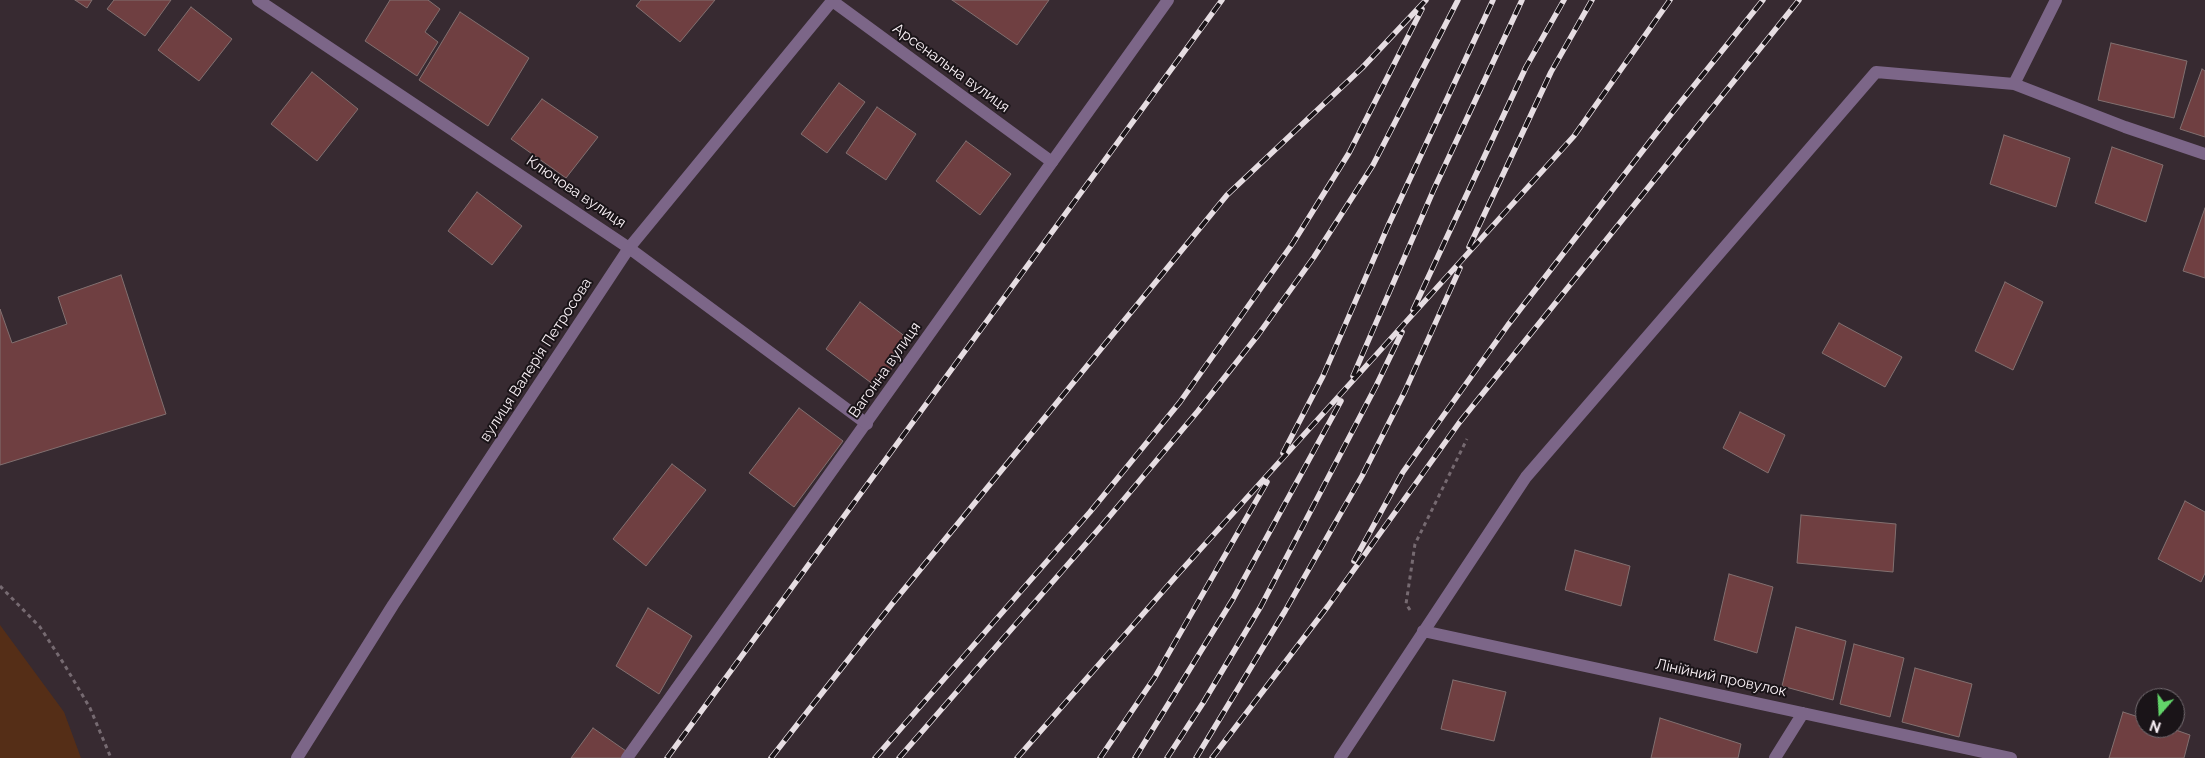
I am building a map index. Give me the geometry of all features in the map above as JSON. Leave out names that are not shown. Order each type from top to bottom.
[{"type":"street","name":"Ключова вулиця","points":[[258,0],[629,248],[867,424]]},
{"type":"street","name":"Вагонна вулиця","points":[[627,758],[1168,0]]},
{"type":"street","points":[[2014,84],[2056,0]]},
{"type":"street","name":"вулиця Валерія Петросова","points":[[296,758],[393,605],[629,248],[831,1]]},
{"type":"street","name":"Арсенальна вулиця","points":[[831,1],[1052,162]]},
{"type":"street","points":[[1340,758],[1526,477],[1876,72],[2014,84],[2125,127],[2205,154]]},
{"type":"street","name":"Лінійний провулок","points":[[1423,631],[2011,758]]},
{"type":"street","points":[[1775,758],[1803,712]]},
{"type":"path","points":[[1423,631],[1406,604],[1414,544],[1467,439]]},
{"type":"path","points":[[0,586],[40,628],[64,664],[90,708],[111,758]]},
{"type":"shaded area","points":[[0,625],[64,712],[81,758],[0,758]]},
{"type":"building","points":[[75,0],[92,0],[87,8]]},
{"type":"building","points":[[114,0],[171,0],[145,36],[107,9]]},
{"type":"building","points":[[390,0],[428,0],[440,9],[425,32],[438,42],[417,76],[365,41]]},
{"type":"building","points":[[641,0],[715,0],[680,42],[636,6]]},
{"type":"building","points":[[952,0],[1049,0],[1017,45]]},
{"type":"building","points":[[191,7],[232,39],[199,81],[158,50]]},
{"type":"building","points":[[460,12],[529,58],[488,126],[419,80]]},
{"type":"building","points":[[2111,43],[2187,61],[2174,118],[2098,100]]},
{"type":"building","points":[[2202,69],[2205,71],[2205,137],[2180,129]]},
{"type":"building","points":[[312,72],[358,109],[317,161],[271,124]]},
{"type":"building","points":[[839,83],[865,102],[827,153],[801,134]]},
{"type":"building","points":[[542,99],[598,137],[566,178],[511,139]]},
{"type":"building","points":[[877,107],[916,134],[886,180],[846,153]]},
{"type":"building","points":[[2004,135],[2070,158],[2056,207],[1990,184]]},
{"type":"building","points":[[966,141],[1011,174],[980,215],[936,181]]},
{"type":"building","points":[[2112,147],[2163,165],[2146,222],[2095,203]]},
{"type":"building","points":[[477,192],[522,226],[492,265],[448,231]]},
{"type":"building","points":[[2205,208],[2205,278],[2183,271]]},
{"type":"building","points":[[121,275],[166,414],[0,465],[0,309],[12,343],[67,324],[58,297]]},
{"type":"building","points":[[2005,282],[2043,302],[2013,370],[1975,351]]},
{"type":"building","points":[[860,302],[911,341],[878,388],[826,349]]},
{"type":"building","points":[[1839,323],[1902,357],[1885,387],[1822,353]]},
{"type":"building","points":[[799,408],[843,441],[794,507],[749,473]]},
{"type":"building","points":[[1740,412],[1785,435],[1768,473],[1723,448]]},
{"type":"building","points":[[672,464],[706,490],[646,566],[613,539]]},
{"type":"building","points":[[2185,501],[2205,512],[2205,573],[2201,582],[2158,559]]},
{"type":"building","points":[[1801,515],[1896,524],[1893,572],[1797,563]]},
{"type":"building","points":[[1575,550],[1630,566],[1621,606],[1565,590]]},
{"type":"building","points":[[1729,574],[1773,587],[1757,653],[1714,640]]},
{"type":"building","points":[[648,608],[692,636],[659,694],[616,666]]},
{"type":"building","points":[[1796,627],[1846,641],[1833,700],[1782,686]]},
{"type":"building","points":[[1854,644],[1904,658],[1890,717],[1840,704]]},
{"type":"building","points":[[1915,668],[1972,684],[1959,737],[1902,722]]},
{"type":"building","points":[[1453,680],[1506,692],[1494,741],[1441,729]]},
{"type":"building","points":[[2123,712],[2135,716],[2135,738],[2185,738],[2185,733],[2190,735],[2184,758],[2109,758]]},
{"type":"building","points":[[1660,718],[1741,744],[1738,758],[1651,758]]},
{"type":"building","points":[[593,728],[626,751],[621,758],[571,758]]},
{"type":"railway","points":[[667,758],[1222,0]]},
{"type":"railway","points":[[771,758],[892,604],[1227,195],[1362,68],[1426,0]]},
{"type":"railway","points":[[899,758],[1104,523],[1198,411],[1258,335],[1314,257],[1373,165],[1458,0]]},
{"type":"railway","points":[[1283,453],[1323,376],[1388,226],[1493,0]]},
{"type":"railway","points":[[1353,376],[1434,189],[1522,0]]},
{"type":"railway","points":[[1413,310],[1526,67],[1564,0]]},
{"type":"railway","points":[[1469,247],[1551,72],[1592,0]]},
{"type":"railway","points":[[1017,758],[1178,574],[1574,136],[1670,0]]},
{"type":"railway","points":[[1354,561],[1403,472],[1508,325],[1668,118],[1763,0]]},
{"type":"railway","points":[[1212,758],[1328,606],[1459,423],[1799,0]]},
{"type":"railway","points":[[875,758],[1090,512],[1180,402],[1293,243],[1349,153],[1422,9]]},
{"type":"railway","points":[[1196,758],[1285,611],[1362,476],[1405,391],[1460,268]]},
{"type":"railway","points":[[1167,758],[1203,703],[1261,606],[1376,386],[1402,332]]},
{"type":"railway","points":[[1135,758],[1233,599],[1341,401]]},
{"type":"railway","points":[[1100,758],[1155,677],[1267,482]]}]
